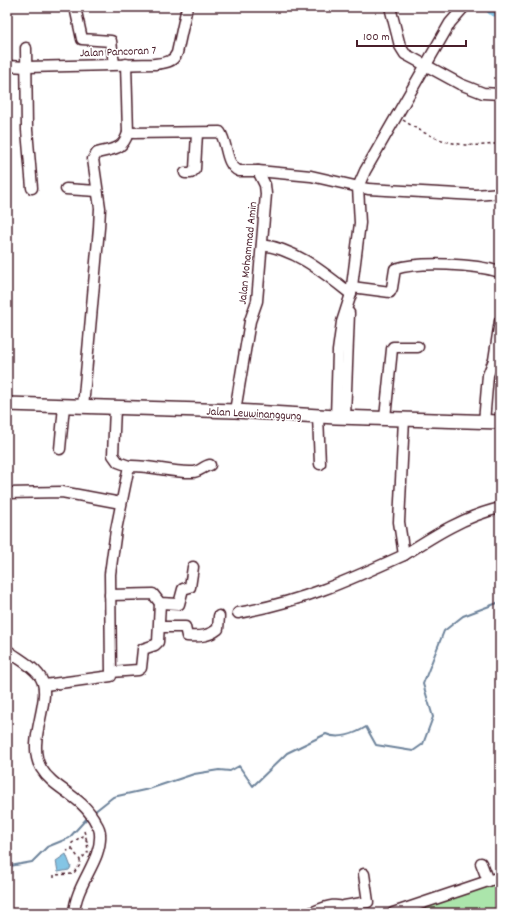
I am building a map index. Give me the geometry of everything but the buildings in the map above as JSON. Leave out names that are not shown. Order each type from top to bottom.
[{"type":"main road","name":"Jalan Leuwinanggung","points":[[7,404],[235,411],[341,417],[500,422]]},
{"type":"street","points":[[75,7],[82,40],[111,41],[114,64]]},
{"type":"street","name":"Jalan Pancoran 7","points":[[7,66],[27,67],[163,63],[175,58],[187,7]]},
{"type":"street","points":[[390,7],[402,50],[410,57],[460,84],[483,92],[500,94]]},
{"type":"street","points":[[341,417],[350,295],[360,223],[358,187],[425,64],[450,23],[463,8]]},
{"type":"street","points":[[26,48],[27,130],[32,188]]},
{"type":"street","points":[[83,407],[100,208],[93,159],[94,155],[122,146],[128,133],[126,64]]},
{"type":"street","points":[[128,133],[197,134],[220,132],[224,137],[231,165],[235,170],[239,171],[258,171],[311,176],[358,187],[476,195],[500,193]]},
{"type":"street","points":[[185,173],[191,173],[195,169],[197,134]]},
{"type":"street","name":"Jalan Mohammad Amin","points":[[235,411],[250,321],[257,301],[266,194],[265,185],[258,171]]},
{"type":"street","points":[[66,189],[97,192]]},
{"type":"street","points":[[262,245],[283,249],[291,253],[313,266],[350,295],[390,292],[395,269],[415,266],[486,267],[500,272]]},
{"type":"street","points":[[484,422],[488,375],[494,360],[500,321]]},
{"type":"street","points":[[385,418],[394,347],[418,347]]},
{"type":"street","points":[[60,449],[64,406]]},
{"type":"street","points":[[115,408],[113,455],[118,462],[129,466],[143,466],[178,472],[194,472],[210,465]]},
{"type":"street","points":[[318,416],[320,464]]},
{"type":"street","points":[[404,419],[399,522],[404,555]]},
{"type":"street","points":[[45,685],[79,679],[108,678],[111,676],[110,595],[112,552],[129,466]]},
{"type":"street","points":[[7,493],[62,492],[121,503]]},
{"type":"street","points":[[238,613],[280,605],[304,598],[404,555],[449,527],[484,512],[500,508]]},
{"type":"street","points":[[160,603],[179,604],[182,589],[190,587],[193,567]]},
{"type":"street","points":[[110,595],[153,594],[160,603],[160,627],[157,644],[143,649],[141,669],[111,672]]},
{"type":"street","points":[[160,627],[185,627],[188,636],[204,636],[212,634],[218,629],[220,616]]},
{"type":"street","points":[[7,650],[39,674],[45,685],[45,695],[36,752],[41,769],[90,812],[100,831],[98,852],[82,883],[75,902],[74,913]]},
{"type":"street","points":[[480,863],[488,882]]},
{"type":"street","points":[[311,913],[331,906],[347,910],[368,902],[364,874]]},
{"type":"street","points":[[393,913],[500,877]]},
{"type":"path","points":[[396,115],[423,133],[442,141],[485,146],[500,143]]},
{"type":"path","points":[[54,878],[54,875],[73,874],[80,865],[80,860],[88,852],[86,835],[84,831]]},
{"type":"path","points":[[80,860],[72,849],[72,843],[86,835]]},
{"type":"path","points":[[82,836],[87,841]]},
{"type":"path","points":[[67,851],[72,849]]},
{"type":"green space","points":[[500,882],[500,913],[406,913]]},
{"type":"water","points":[[66,854],[71,867],[69,870],[58,872],[56,861]]},
{"type":"waterway","points":[[491,7],[494,10],[500,10]]},
{"type":"waterway","points":[[94,812],[113,797],[149,789],[194,774],[219,770],[230,771],[239,766],[253,786],[287,753],[326,734],[331,736],[341,736],[357,732],[366,727],[376,745],[413,751],[423,744],[433,717],[423,684],[444,631],[463,616],[500,602]]},
{"type":"waterway","points":[[7,865],[10,866],[32,862],[47,847],[69,838],[89,816]]}]
